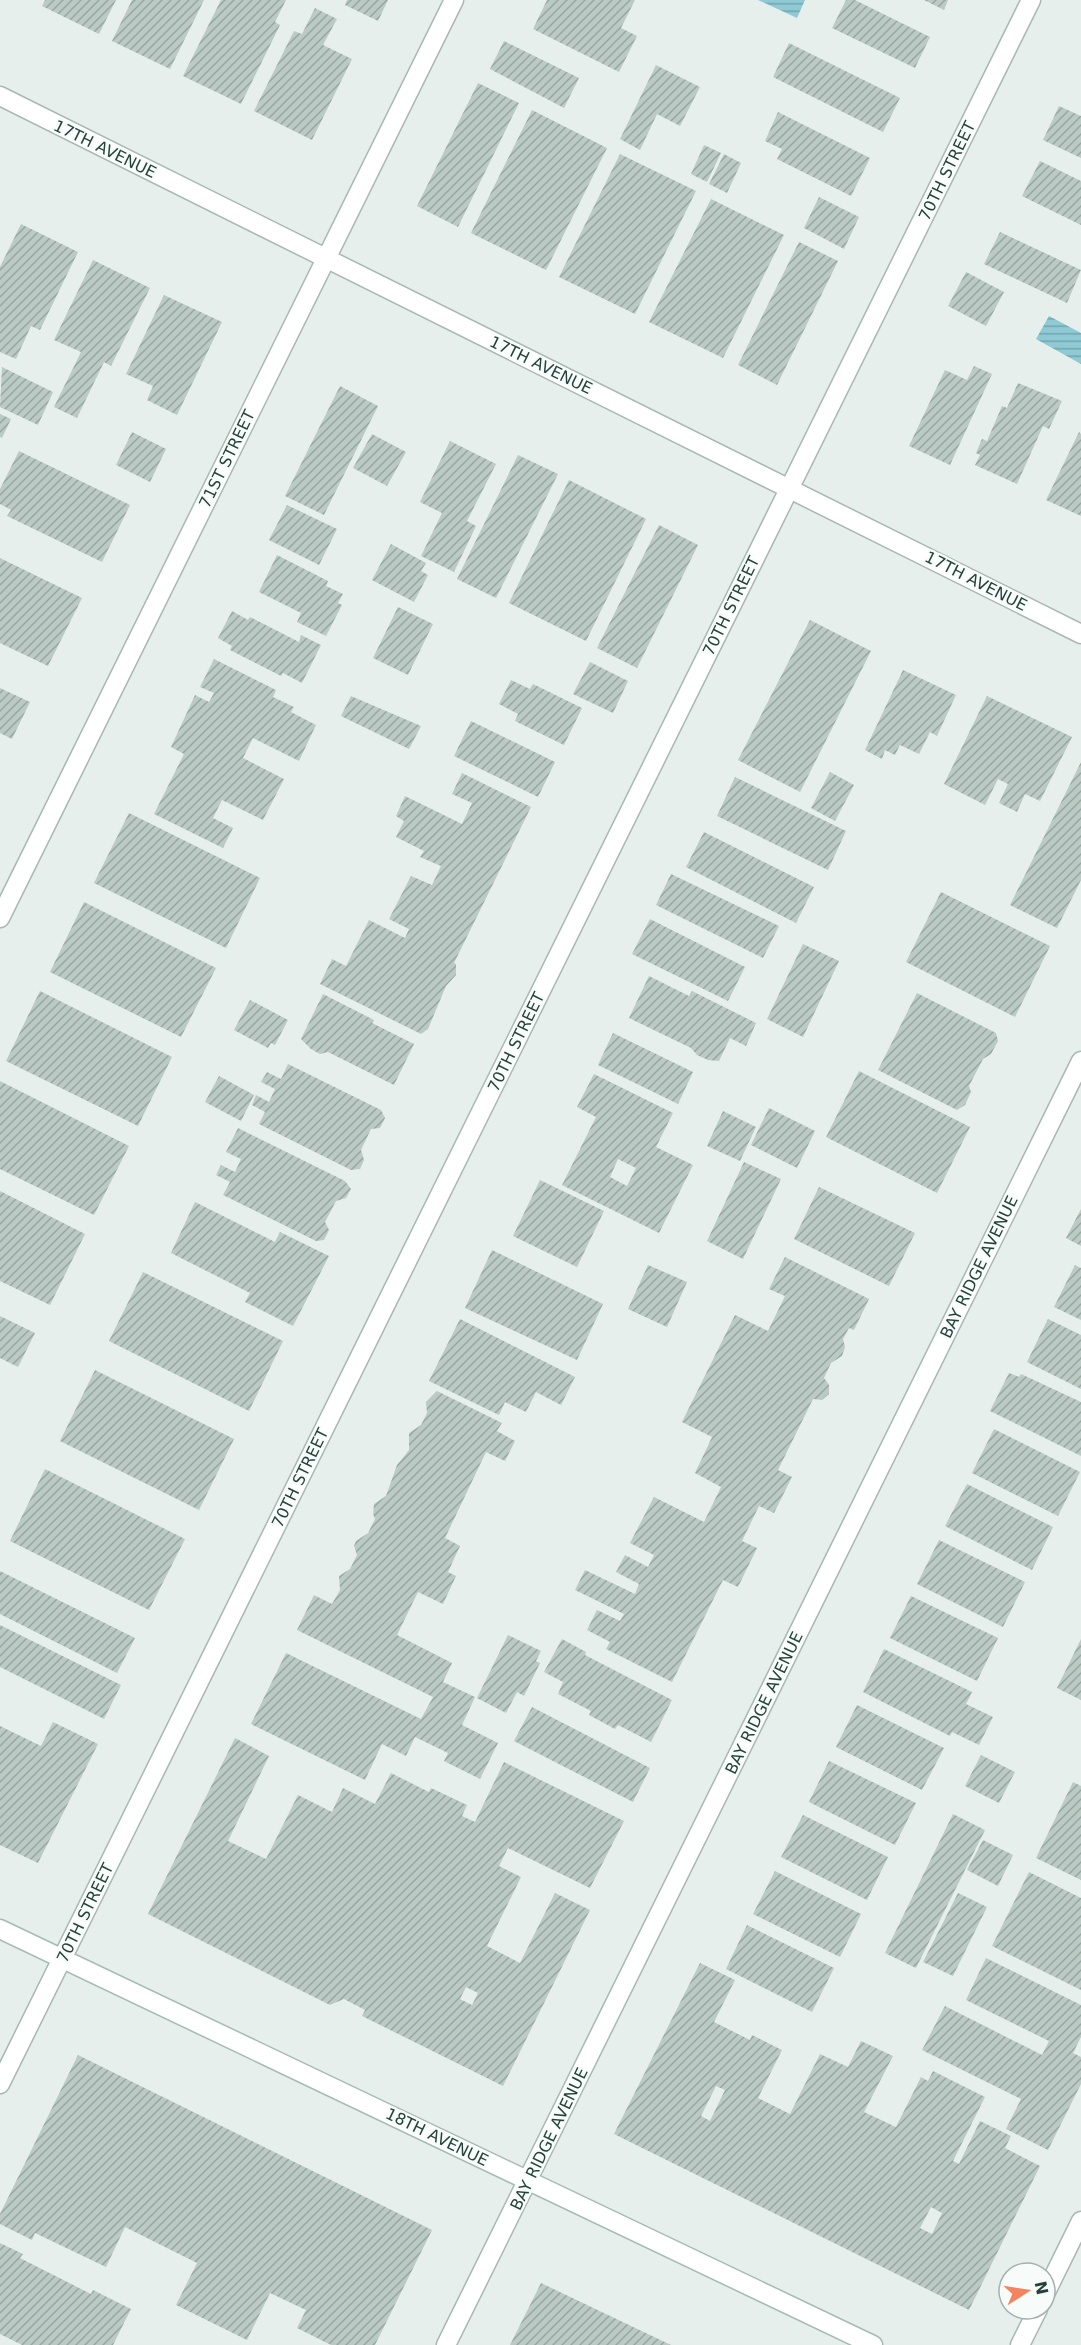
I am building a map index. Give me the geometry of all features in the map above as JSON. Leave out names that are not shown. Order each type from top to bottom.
[{"type":"street","name":"71ST STREET","points":[[0,918],[454,0]]},
{"type":"street","name":"70TH STREET","points":[[0,2084],[1031,0]]},
{"type":"street","name":"17TH AVENUE","points":[[0,96],[1081,634]]},
{"type":"street","name":"BAY RIDGE AVENUE","points":[[446,2345],[1081,1061]]},
{"type":"street","name":"18TH AVENUE","points":[[0,1929],[873,2345]]},
{"type":"street","points":[[1057,2270],[1081,2222]]},
{"type":"street","points":[[1020,2345],[1032,2321]]},
{"type":"water","points":[[758,0],[805,0],[797,18]]},
{"type":"water","points":[[1049,316],[1081,333],[1081,364],[1036,339]]},
{"type":"building","points":[[45,0],[116,0],[99,34],[42,6]]},
{"type":"building","points":[[132,0],[204,0],[170,69],[112,41]]},
{"type":"building","points":[[221,0],[286,0],[275,22],[280,25],[241,104],[183,76]]},
{"type":"building","points":[[347,0],[388,0],[378,21],[345,5]]},
{"type":"building","points":[[547,0],[635,0],[621,28],[637,36],[619,72],[533,29]]},
{"type":"building","points":[[846,0],[855,0],[930,37],[915,68],[832,28]]},
{"type":"building","points":[[924,0],[948,0],[944,10]]},
{"type":"building","points":[[315,8],[337,19],[323,45],[352,59],[312,140],[254,111],[294,31],[302,34]]},
{"type":"building","points":[[504,41],[579,78],[564,108],[490,69]]},
{"type":"building","points":[[789,43],[900,98],[883,132],[773,77]]},
{"type":"building","points":[[656,65],[700,87],[680,126],[657,114],[640,150],[620,139]]},
{"type":"building","points":[[478,83],[519,103],[458,227],[417,206]]},
{"type":"building","points":[[1059,106],[1081,116],[1081,158],[1043,140]]},
{"type":"building","points":[[532,110],[607,148],[546,270],[471,233]]},
{"type":"building","points":[[778,112],[870,158],[851,196],[777,159],[782,149],[765,141]]},
{"type":"building","points":[[704,145],[721,153],[707,182],[691,174]]},
{"type":"building","points":[[620,154],[696,191],[635,314],[559,277]]},
{"type":"building","points":[[724,154],[741,163],[727,193],[709,184]]},
{"type":"building","points":[[1040,161],[1081,181],[1081,225],[1022,196]]},
{"type":"building","points":[[819,197],[859,217],[844,249],[804,228]]},
{"type":"building","points":[[711,199],[784,235],[723,358],[649,322]]},
{"type":"building","points":[[21,224],[78,252],[40,330],[31,326],[16,359],[0,352],[0,267]]},
{"type":"building","points":[[1000,232],[1081,270],[1067,303],[984,264]]},
{"type":"building","points":[[799,242],[838,261],[777,385],[738,365]]},
{"type":"building","points":[[93,260],[150,288],[111,366],[104,362],[77,418],[54,407],[81,352],[54,340]]},
{"type":"building","points":[[966,272],[1004,292],[986,326],[948,306]]},
{"type":"building","points":[[164,295],[222,322],[177,415],[147,400],[153,386],[126,374]]},
{"type":"building","points":[[974,366],[992,374],[950,465],[909,446],[945,370],[967,380]]},
{"type":"building","points":[[2,367],[53,392],[38,425],[0,407]]},
{"type":"building","points":[[1018,383],[1062,401],[1049,429],[1043,426],[1017,484],[975,465],[980,455],[976,453],[982,439],[987,441],[1002,406],[1007,408]]},
{"type":"building","points":[[340,386],[378,406],[324,515],[285,496]]},
{"type":"building","points":[[0,414],[11,419],[2,438],[0,437]]},
{"type":"building","points":[[132,432],[166,449],[150,482],[116,465]]},
{"type":"building","points":[[1079,432],[1081,434],[1081,516],[1046,500]]},
{"type":"building","points":[[372,434],[406,452],[387,486],[353,468]]},
{"type":"building","points":[[450,441],[496,464],[467,521],[476,526],[454,572],[421,556],[442,513],[420,502]]},
{"type":"building","points":[[19,451],[130,505],[102,562],[7,516],[11,510],[0,504],[0,489]]},
{"type":"building","points":[[518,455],[558,474],[496,598],[457,579]]},
{"type":"building","points":[[569,480],[646,519],[586,641],[509,603]]},
{"type":"building","points":[[287,505],[337,529],[319,565],[269,540]]},
{"type":"building","points":[[659,525],[698,545],[637,668],[597,648]]},
{"type":"building","points":[[391,544],[426,563],[421,571],[428,575],[414,602],[372,580]]},
{"type":"building","points":[[277,555],[328,581],[326,586],[343,594],[338,603],[342,605],[326,636],[297,622],[301,613],[259,592]]},
{"type":"building","points":[[0,558],[82,598],[48,666],[0,643]]},
{"type":"building","points":[[398,607],[433,624],[408,675],[373,658]]},
{"type":"building","points":[[232,611],[248,620],[250,617],[299,642],[301,635],[321,645],[302,683],[283,673],[281,676],[230,650],[232,646],[218,638]]},
{"type":"building","points":[[810,620],[871,651],[800,792],[738,760]]},
{"type":"building","points":[[214,659],[276,690],[273,697],[294,707],[291,712],[316,725],[299,761],[253,738],[243,758],[284,779],[263,820],[222,800],[213,818],[233,828],[223,848],[154,814],[184,754],[171,747],[195,695],[209,702],[214,693],[200,687]]},
{"type":"building","points":[[590,662],[628,681],[613,713],[573,694]]},
{"type":"building","points":[[903,670],[956,695],[937,736],[930,732],[919,754],[900,745],[895,755],[885,750],[882,759],[865,750]]},
{"type":"building","points":[[511,680],[530,689],[533,684],[582,708],[564,745],[515,721],[518,714],[499,704]]},
{"type":"building","points":[[0,688],[30,702],[12,739],[0,733]]},
{"type":"building","points":[[351,696],[421,726],[409,749],[341,716]]},
{"type":"building","points":[[987,696],[1072,737],[1040,801],[1025,794],[1017,812],[999,803],[1008,784],[998,779],[985,805],[944,784]]},
{"type":"building","points":[[471,721],[555,762],[538,797],[454,756]]},
{"type":"building","points":[[1081,762],[1081,880],[1057,928],[1010,905]]},
{"type":"building","points":[[830,772],[854,785],[835,821],[811,808]]},
{"type":"building","points":[[462,773],[531,807],[454,963],[456,964],[456,975],[446,986],[428,1029],[421,1034],[320,984],[332,959],[346,966],[369,920],[405,938],[409,929],[389,919],[411,876],[432,885],[441,866],[420,857],[424,851],[396,837],[404,821],[396,816],[405,796],[462,824],[472,803],[452,794]]},
{"type":"building","points":[[735,777],[846,831],[828,870],[717,816]]},
{"type":"building","points":[[129,813],[260,878],[226,948],[94,883]]},
{"type":"building","points":[[704,832],[814,887],[796,923],[686,867]]},
{"type":"building","points":[[671,874],[779,926],[763,958],[656,905]]},
{"type":"building","points":[[941,892],[1050,946],[1015,1017],[906,962]]},
{"type":"building","points":[[84,902],[216,968],[181,1037],[50,972]]},
{"type":"building","points":[[650,919],[745,967],[728,1001],[632,954]]},
{"type":"building","points":[[803,944],[839,961],[803,1037],[767,1019]]},
{"type":"building","points":[[649,976],[689,996],[692,991],[756,1023],[746,1046],[730,1038],[719,1061],[708,1060],[697,1055],[691,1048],[629,1018]]},
{"type":"building","points":[[40,991],[172,1057],[138,1126],[6,1061]]},
{"type":"building","points":[[917,993],[996,1033],[998,1041],[991,1054],[983,1059],[969,1086],[971,1092],[965,1105],[957,1110],[878,1070]]},
{"type":"building","points":[[323,994],[374,1020],[372,1023],[414,1044],[394,1085],[328,1052],[320,1054],[301,1039]]},
{"type":"building","points":[[250,1000],[288,1020],[275,1045],[271,1043],[268,1048],[234,1030]]},
{"type":"building","points":[[613,1033],[693,1072],[678,1104],[598,1065]]},
{"type":"building","points":[[288,1064],[381,1110],[385,1118],[380,1128],[371,1129],[361,1150],[364,1160],[360,1169],[351,1170],[259,1124],[265,1112],[252,1105],[256,1095],[269,1102],[275,1089],[261,1082],[267,1072],[281,1079]]},
{"type":"building","points":[[859,1071],[970,1127],[937,1193],[826,1137]]},
{"type":"building","points":[[594,1074],[673,1113],[656,1147],[693,1165],[659,1233],[562,1185],[596,1117],[577,1107]],"holes":[[[618,1159],[636,1168],[627,1186],[610,1177]]]},
{"type":"building","points":[[219,1076],[254,1095],[241,1121],[205,1102]]},
{"type":"building","points":[[0,1081],[129,1146],[94,1215],[0,1169]]},
{"type":"building","points":[[769,1108],[815,1131],[797,1168],[751,1145]]},
{"type":"building","points":[[723,1111],[756,1127],[740,1161],[707,1146]]},
{"type":"building","points":[[238,1128],[345,1181],[351,1189],[346,1198],[336,1201],[325,1222],[329,1230],[324,1240],[316,1241],[223,1195],[230,1182],[216,1175],[221,1165],[235,1172],[241,1159],[226,1152]]},
{"type":"building","points":[[744,1162],[781,1179],[743,1259],[707,1241]]},
{"type":"building","points":[[540,1180],[604,1211],[577,1267],[513,1236]]},
{"type":"building","points":[[819,1187],[915,1233],[889,1286],[794,1239]]},
{"type":"building","points":[[0,1191],[85,1234],[50,1305],[0,1281]]},
{"type":"building","points":[[195,1202],[275,1242],[280,1232],[329,1256],[293,1326],[245,1302],[250,1293],[171,1253]]},
{"type":"building","points":[[1081,1209],[1081,1246],[1066,1238]]},
{"type":"building","points":[[492,1250],[603,1304],[577,1360],[465,1308]]},
{"type":"building","points":[[785,1257],[869,1299],[854,1330],[849,1328],[843,1339],[845,1347],[842,1356],[831,1363],[824,1378],[829,1385],[829,1394],[822,1400],[813,1399],[778,1470],[792,1477],[774,1513],[759,1506],[742,1541],[757,1548],[738,1587],[723,1580],[672,1682],[606,1649],[610,1642],[587,1630],[597,1610],[620,1621],[624,1614],[575,1590],[585,1570],[635,1594],[639,1584],[616,1572],[625,1555],[648,1567],[654,1555],[630,1543],[654,1497],[704,1522],[721,1487],[695,1473],[712,1437],[682,1422],[735,1315],[768,1331],[785,1296],[769,1289]]},
{"type":"building","points":[[648,1265],[687,1282],[667,1327],[628,1309]]},
{"type":"building","points":[[1075,1265],[1081,1268],[1081,1320],[1054,1307]]},
{"type":"building","points":[[143,1272],[283,1341],[249,1411],[109,1341]]},
{"type":"building","points":[[0,1316],[35,1333],[18,1367],[0,1358]]},
{"type":"building","points":[[460,1319],[575,1377],[561,1405],[536,1392],[526,1412],[505,1402],[499,1415],[429,1381]]},
{"type":"building","points":[[1048,1319],[1081,1335],[1081,1389],[1027,1362]]},
{"type":"building","points":[[95,1370],[234,1439],[199,1510],[60,1441]]},
{"type":"building","points":[[1009,1373],[1019,1377],[1021,1374],[1081,1402],[1081,1456],[990,1411]]},
{"type":"building","points":[[437,1391],[502,1423],[497,1431],[515,1441],[505,1461],[486,1452],[445,1538],[460,1546],[448,1572],[456,1576],[443,1604],[418,1592],[397,1635],[452,1663],[443,1682],[475,1697],[462,1725],[498,1743],[480,1779],[444,1761],[448,1753],[415,1737],[406,1756],[382,1744],[365,1780],[251,1724],[286,1653],[421,1719],[433,1697],[297,1630],[314,1595],[332,1604],[340,1590],[339,1576],[350,1569],[357,1555],[354,1546],[356,1541],[368,1533],[375,1519],[374,1504],[386,1496],[397,1465],[409,1450],[409,1433],[421,1425],[427,1413],[426,1402]]},
{"type":"building","points":[[994,1429],[1080,1472],[1058,1516],[972,1473]]},
{"type":"building","points":[[45,1469],[185,1539],[149,1610],[10,1541]]},
{"type":"building","points":[[967,1484],[1053,1527],[1032,1570],[945,1526]]},
{"type":"building","points":[[939,1540],[1025,1582],[1003,1627],[917,1584]]},
{"type":"building","points":[[0,1571],[135,1638],[117,1673],[0,1614]]},
{"type":"building","points":[[911,1596],[998,1638],[977,1681],[890,1638]]},
{"type":"building","points":[[0,1625],[121,1685],[104,1719],[0,1667]]},
{"type":"building","points":[[508,1635],[541,1651],[536,1661],[540,1663],[524,1696],[517,1692],[506,1713],[477,1698]]},
{"type":"building","points":[[562,1639],[586,1652],[585,1655],[672,1700],[651,1742],[618,1725],[615,1729],[589,1715],[591,1711],[558,1694],[563,1682],[544,1672]]},
{"type":"building","points":[[1081,1639],[1081,1700],[1057,1688]]},
{"type":"building","points":[[884,1649],[972,1692],[966,1704],[993,1717],[979,1745],[952,1732],[950,1736],[863,1692]]},
{"type":"building","points":[[857,1705],[944,1748],[922,1790],[836,1747]]},
{"type":"building","points":[[532,1707],[650,1768],[633,1802],[514,1741]]},
{"type":"building","points":[[53,1722],[98,1744],[38,1863],[0,1845],[0,1726],[41,1746]]},
{"type":"building","points":[[235,1738],[269,1756],[228,1841],[266,1859],[298,1795],[332,1812],[343,1788],[375,1804],[391,1773],[429,1792],[431,1788],[467,1805],[462,1816],[475,1822],[504,1762],[624,1821],[590,1888],[508,1848],[499,1866],[521,1877],[487,1946],[520,1963],[555,1893],[590,1910],[503,2086],[362,2016],[365,2010],[344,1999],[330,2005],[148,1914]],"holes":[[[466,1987],[478,1993],[472,2005],[460,1999]]]},
{"type":"building","points":[[981,1755],[1015,1772],[999,1803],[965,1786]]},
{"type":"building","points":[[829,1761],[916,1803],[895,1845],[809,1802]]},
{"type":"building","points":[[1073,1782],[1081,1786],[1081,1880],[1036,1858]]},
{"type":"building","points":[[953,1814],[985,1830],[916,1968],[885,1953]]},
{"type":"building","points":[[803,1815],[888,1857],[867,1900],[781,1857]]},
{"type":"building","points":[[983,1840],[1013,1855],[998,1886],[967,1870]]},
{"type":"building","points":[[775,1871],[861,1914],[840,1957],[753,1914]]},
{"type":"building","points":[[1029,1872],[1081,1898],[1081,1990],[992,1946]]},
{"type":"building","points":[[958,1893],[987,1907],[953,1976],[923,1962]]},
{"type":"building","points":[[747,1925],[834,1968],[812,2012],[726,1969]]},
{"type":"building","points":[[986,1958],[1081,2005],[1081,2037],[1073,2053],[1081,2057],[1081,2084],[1048,2150],[1006,2129],[1021,2099],[922,2050],[945,2006],[1042,2055],[1049,2041],[966,2000]]},
{"type":"building","points":[[700,1963],[735,1980],[714,2022],[750,2040],[752,2035],[782,2050],[758,2098],[790,2114],[820,2054],[848,2067],[861,2041],[893,2056],[864,2112],[896,2127],[921,2077],[928,2081],[933,2071],[985,2097],[953,2161],[959,2164],[980,2121],[1011,2136],[1005,2148],[1040,2166],[969,2310],[614,2134]],"holes":[[[716,2086],[725,2090],[710,2121],[701,2116]],[[931,2207],[942,2213],[932,2234],[920,2228]]]},
{"type":"building","points":[[78,2055],[432,2230],[375,2345],[331,2345],[297,2328],[306,2310],[270,2293],[247,2340],[176,2305],[197,2263],[125,2227],[106,2267],[35,2233],[32,2240],[0,2224],[0,2214]]},
{"type":"building","points":[[0,2243],[23,2254],[20,2258],[91,2294],[93,2290],[131,2309],[113,2345],[22,2345],[0,2334]]},
{"type":"building","points":[[541,2283],[671,2345],[510,2345]]}]
